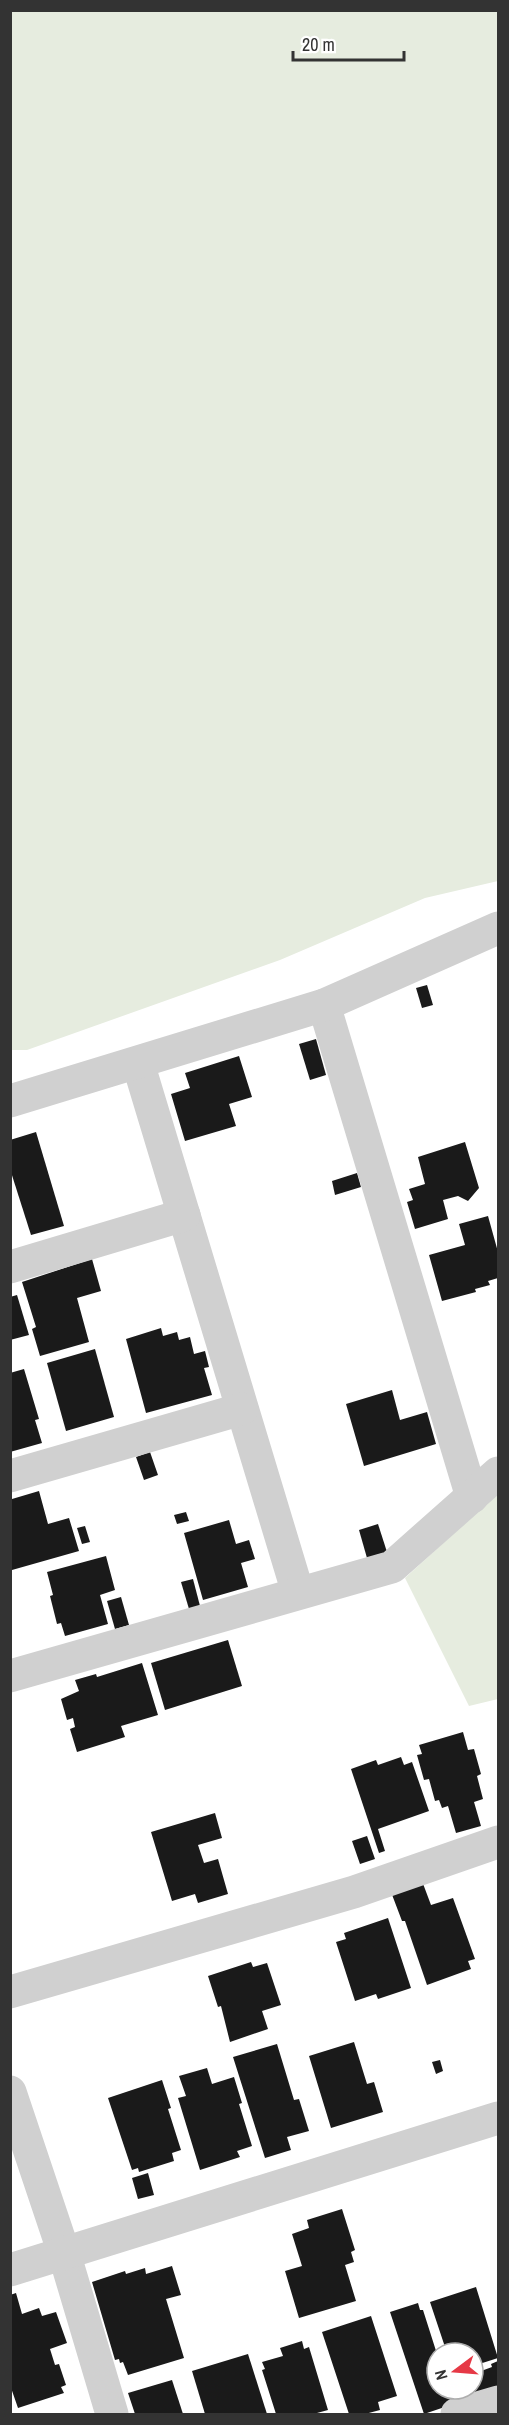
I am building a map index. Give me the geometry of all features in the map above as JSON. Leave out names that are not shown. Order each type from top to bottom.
[{"type":"street","points":[[10,1101],[324,1005],[498,928]]},
{"type":"street","points":[[324,1005],[472,1497]]},
{"type":"street","points":[[138,1063],[298,1593]]},
{"type":"street","points":[[10,1267],[184,1215]]},
{"type":"street","points":[[10,1476],[242,1408]]},
{"type":"street","points":[[10,1676],[392,1567],[498,1473]]},
{"type":"street","points":[[10,1992],[354,1892],[498,1842]]},
{"type":"street","points":[[10,2092],[64,2253],[112,2415]]},
{"type":"street","points":[[10,2270],[498,2118]]},
{"type":"street","points":[[457,2415],[498,2402]]},
{"type":"shaded area","points":[[10,11],[498,11],[498,881],[425,898],[280,960],[27,1050],[11,1050]]},
{"type":"shaded area","points":[[498,1493],[498,1699],[469,1706],[405,1578]]},
{"type":"building","points":[[427,985],[433,1005],[422,1008],[416,988]]},
{"type":"building","points":[[316,1039],[326,1075],[310,1080],[299,1044]]},
{"type":"building","points":[[239,1056],[252,1097],[229,1104],[236,1126],[185,1141],[171,1094],[190,1088],[185,1073]]},
{"type":"building","points":[[36,1132],[64,1226],[31,1235],[10,1169],[10,1140]]},
{"type":"building","points":[[465,1142],[479,1188],[468,1201],[458,1196],[443,1200],[448,1219],[415,1229],[407,1202],[413,1200],[409,1189],[425,1184],[418,1157]]},
{"type":"building","points":[[357,1173],[361,1187],[335,1195],[332,1181]]},
{"type":"building","points":[[488,1216],[498,1252],[498,1278],[488,1281],[490,1285],[475,1289],[476,1292],[442,1301],[429,1255],[465,1245],[459,1224]]},
{"type":"building","points":[[92,1259],[101,1291],[77,1298],[89,1342],[40,1356],[32,1329],[36,1327],[22,1282]]},
{"type":"building","points":[[17,1295],[29,1335],[10,1340],[10,1297]]},
{"type":"building","points":[[161,1328],[163,1336],[177,1332],[179,1340],[190,1337],[194,1354],[205,1351],[209,1367],[204,1368],[212,1395],[146,1413],[126,1339]]},
{"type":"building","points":[[95,1349],[114,1417],[66,1431],[47,1363]]},
{"type":"building","points":[[24,1369],[39,1419],[35,1420],[42,1443],[10,1452],[10,1373]]},
{"type":"building","points":[[392,1390],[400,1420],[427,1412],[436,1444],[364,1466],[346,1404]]},
{"type":"building","points":[[150,1452],[158,1475],[144,1480],[136,1457]]},
{"type":"building","points":[[39,1491],[48,1524],[69,1518],[79,1551],[12,1570],[10,1564],[12,1499]]},
{"type":"building","points":[[186,1512],[189,1521],[177,1524],[174,1515]]},
{"type":"building","points":[[229,1520],[236,1544],[249,1540],[255,1559],[241,1563],[248,1587],[203,1600],[184,1533]]},
{"type":"building","points":[[378,1524],[387,1552],[367,1558],[359,1530]]},
{"type":"building","points":[[85,1526],[90,1542],[82,1544],[77,1528]]},
{"type":"building","points":[[106,1556],[115,1590],[100,1595],[108,1624],[65,1636],[61,1623],[57,1624],[47,1572]]},
{"type":"building","points":[[193,1579],[200,1606],[189,1609],[181,1582]]},
{"type":"building","points":[[121,1597],[129,1625],[115,1629],[107,1601]]},
{"type":"building","points":[[228,1640],[242,1686],[165,1710],[151,1663]]},
{"type":"building","points":[[142,1663],[158,1715],[121,1726],[125,1737],[77,1752],[70,1729],[75,1727],[73,1718],[67,1720],[61,1699],[79,1691],[75,1680],[96,1674],[97,1677]]},
{"type":"building","points":[[463,1732],[468,1750],[474,1749],[481,1774],[477,1776],[483,1799],[474,1802],[481,1826],[456,1833],[448,1806],[442,1808],[439,1800],[435,1801],[429,1779],[424,1780],[417,1755],[422,1754],[419,1745]]},
{"type":"building","points":[[401,1757],[404,1765],[412,1762],[429,1811],[378,1829],[385,1851],[379,1853],[351,1769],[376,1760],[378,1765]]},
{"type":"building","points":[[215,1813],[222,1838],[198,1845],[204,1863],[218,1859],[228,1894],[198,1903],[195,1894],[172,1901],[151,1832]]},
{"type":"building","points":[[367,1836],[375,1859],[360,1864],[352,1841]]},
{"type":"building","points":[[422,1881],[431,1905],[453,1898],[475,1959],[468,1961],[471,1969],[427,1985],[405,1921],[402,1921],[391,1892]]},
{"type":"building","points":[[388,1918],[411,1988],[378,1999],[376,1994],[355,2001],[336,1942],[346,1939],[344,1933]]},
{"type":"building","points":[[251,1962],[253,1967],[267,1963],[281,2005],[262,2011],[268,2029],[230,2042],[221,2006],[218,2007],[208,1976]]},
{"type":"building","points":[[354,2042],[367,2084],[374,2082],[383,2112],[331,2128],[309,2056]]},
{"type":"building","points":[[277,2044],[294,2100],[299,2099],[309,2131],[287,2137],[291,2150],[265,2158],[233,2057]]},
{"type":"building","points":[[440,2060],[443,2071],[436,2074],[432,2062]]},
{"type":"building","points":[[207,2068],[212,2084],[234,2077],[242,2103],[239,2104],[252,2146],[237,2151],[240,2157],[200,2170],[178,2098],[186,2096],[179,2076]]},
{"type":"building","points":[[162,2080],[171,2108],[168,2109],[181,2150],[172,2153],[174,2161],[139,2172],[138,2168],[132,2170],[108,2098]]},
{"type":"building","points":[[148,2173],[154,2195],[138,2199],[132,2178]]},
{"type":"building","points":[[342,2209],[355,2250],[351,2252],[354,2262],[345,2265],[356,2301],[299,2318],[285,2271],[302,2266],[292,2234],[309,2228],[307,2220]]},
{"type":"building","points":[[172,2266],[181,2295],[166,2299],[184,2358],[128,2375],[123,2362],[120,2363],[119,2359],[115,2360],[92,2282],[125,2271],[126,2274],[145,2268],[146,2274]]},
{"type":"building","points":[[476,2287],[498,2358],[485,2362],[485,2341],[443,2341],[430,2302]]},
{"type":"building","points":[[16,2293],[22,2314],[39,2308],[42,2316],[56,2312],[67,2343],[50,2349],[55,2365],[59,2364],[66,2385],[61,2387],[64,2393],[18,2408],[10,2385],[10,2295]]},
{"type":"building","points":[[418,2303],[420,2310],[423,2310],[433,2341],[425,2341],[425,2401],[462,2401],[424,2414],[390,2312]]},
{"type":"building","points":[[371,2316],[397,2396],[378,2402],[380,2410],[365,2414],[349,2414],[322,2332]]},
{"type":"building","points":[[302,2341],[304,2349],[309,2347],[328,2410],[318,2414],[276,2414],[262,2370],[265,2369],[262,2362],[283,2356],[280,2348]]},
{"type":"building","points":[[248,2354],[267,2414],[205,2414],[192,2371]]},
{"type":"building","points":[[498,2361],[498,2389],[485,2393],[485,2370]]},
{"type":"building","points":[[172,2380],[183,2414],[135,2414],[128,2393]]}]
